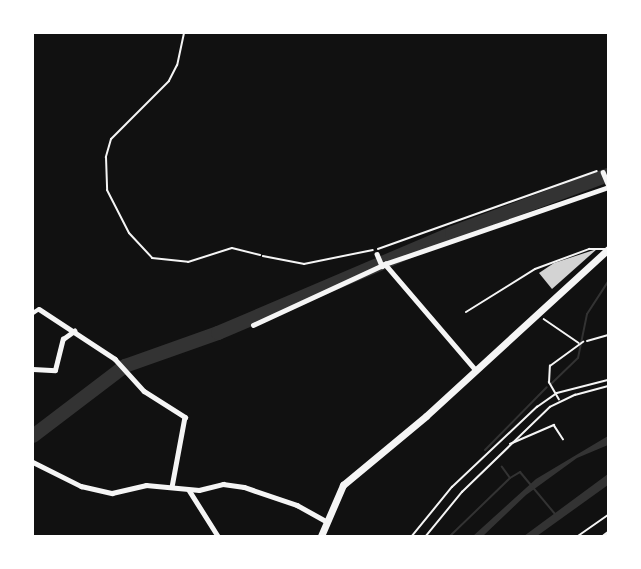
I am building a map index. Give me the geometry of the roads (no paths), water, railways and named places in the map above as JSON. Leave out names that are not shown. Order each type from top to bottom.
[{"type":"main road","points":[[323,535],[326,521],[343,485],[608,249]]},
{"type":"street","points":[[253,325],[383,265],[608,185],[602,171]]},
{"type":"street","points":[[376,252],[383,265],[475,369]]},
{"type":"street","points":[[33,313],[39,309],[115,359],[126,368],[144,390],[185,417],[172,487]]},
{"type":"street","points":[[33,369],[54,370],[63,339],[74,331]]},
{"type":"street","points":[[33,462],[81,486],[112,493],[146,485],[187,488],[223,484],[244,487],[297,505],[326,521]]},
{"type":"street","points":[[187,488],[195,494],[218,536]]},
{"type":"street","points":[[604,536],[608,533]]},
{"type":"lane","points":[[184,33],[177,65],[169,81],[111,139],[106,157],[107,190],[137,244],[159,261],[188,262],[232,248],[260,255]]},
{"type":"lane","points":[[466,312],[535,270],[589,249],[608,249]]},
{"type":"lane","points":[[587,341],[608,335]]},
{"type":"waterway","points":[[33,436],[125,366],[218,333],[452,233],[608,175]]},
{"type":"waterway","points":[[551,384],[578,358],[587,314],[608,282]]},
{"type":"waterway","points":[[485,450],[547,387]]},
{"type":"waterway","points":[[450,536],[510,478],[502,467]]},
{"type":"waterway","points":[[510,478],[520,472],[555,514]]}]
